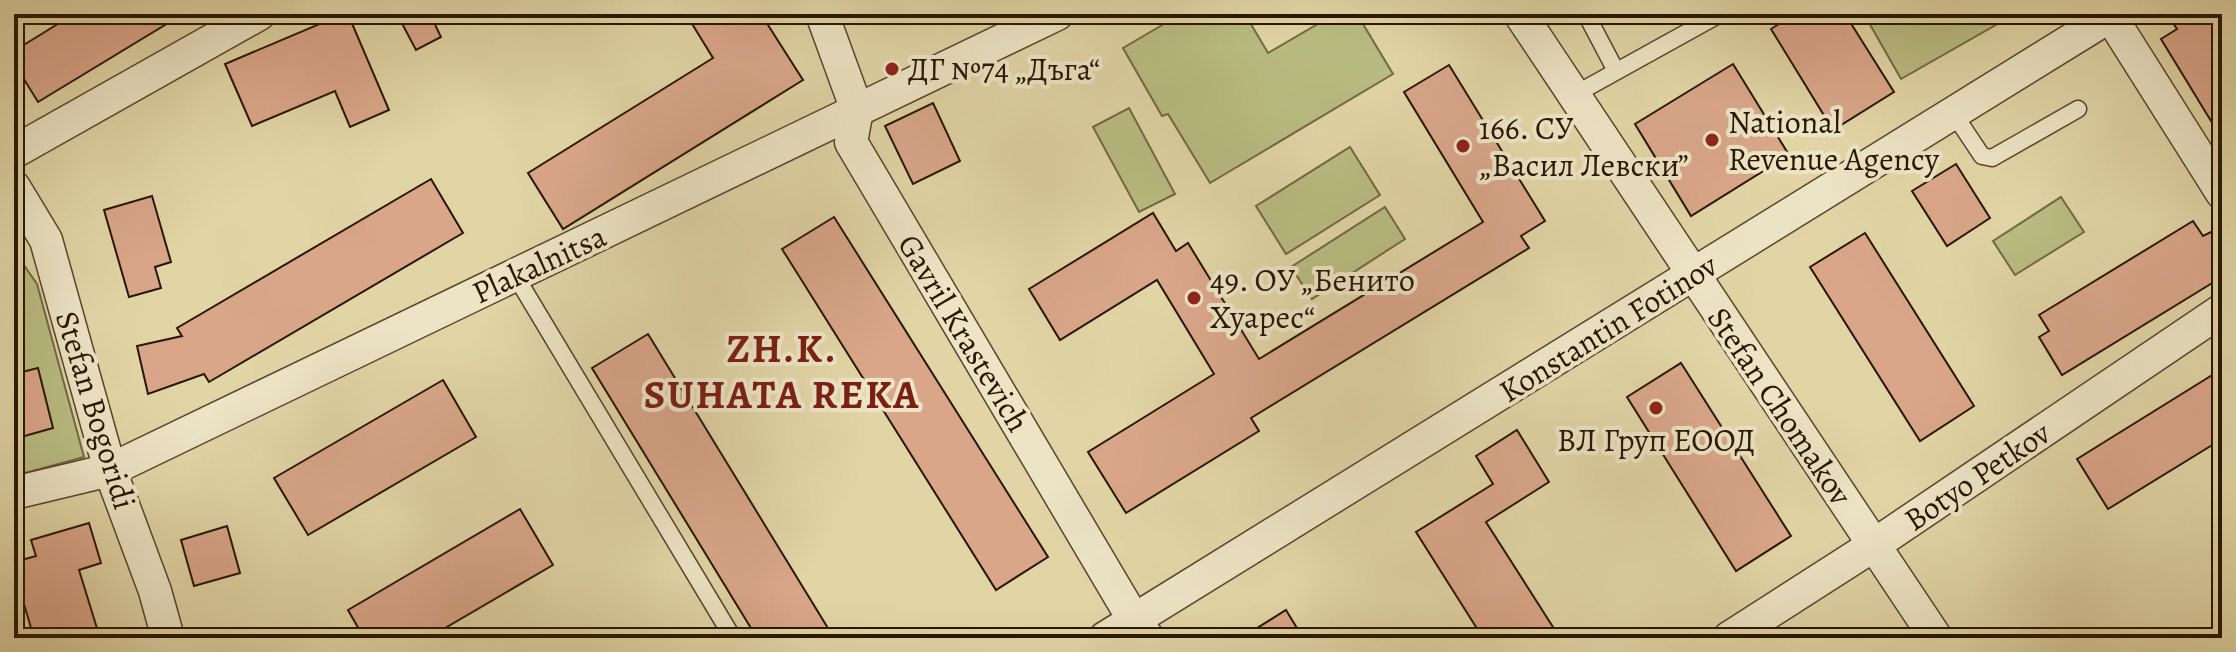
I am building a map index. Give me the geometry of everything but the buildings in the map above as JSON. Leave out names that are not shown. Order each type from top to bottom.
[{"type":"street","points":[[14,152],[259,14]]},
{"type":"street","name":"Gavril Krastevich","points":[[822,14],[857,110],[851,142],[1141,629]]},
{"type":"street","name":"Plakalnitsa","points":[[14,493],[110,470],[1057,14]]},
{"type":"street","name":"Stefan Chomakov","points":[[1520,14],[1936,638]]},
{"type":"street","points":[[2110,15],[2222,193]]},
{"type":"street","name":"Konstantin Fotinov","points":[[1105,638],[1141,629],[1692,276],[2110,15]]},
{"type":"street","name":"Stefan Bogoridi","points":[[14,187],[46,240],[110,470],[155,591],[168,638]]},
{"type":"street","name":"Botyo Petkov","points":[[1729,638],[1874,545],[2222,310]]},
{"type":"lane","points":[[1586,14],[1616,71]]},
{"type":"lane","points":[[1572,96],[1720,14]]},
{"type":"lane","points":[[1954,114],[1982,156],[1992,158],[2078,109]]},
{"type":"lane","points":[[515,275],[733,638]]},
{"type":"green space","points":[[1181,14],[1245,14],[1268,53],[1335,14],[1357,14],[1393,74],[1210,183],[1168,114],[1162,116],[1123,48]]},
{"type":"green space","points":[[1864,14],[2015,14],[1901,79]]},
{"type":"green space","points":[[1129,108],[1175,194],[1139,212],[1093,127]]},
{"type":"green space","points":[[1350,147],[1380,195],[1286,254],[1256,206]]},
{"type":"green space","points":[[2061,197],[2084,232],[2015,275],[1993,241]]},
{"type":"green space","points":[[1385,207],[1405,239],[1312,299],[1291,267]]},
{"type":"green space","points":[[14,251],[37,284],[84,457],[14,476]]},
{"type":"place","name":"ДГ №74 „Дъга“","points":[[892,69]]},
{"type":"place","name":"National Revenue Agency","points":[[1712,140]]},
{"type":"place","name":"166. СУ „Васил Левски”","points":[[1463,146]]},
{"type":"place","name":"49. ОУ „Бенито Хуарес“","points":[[1194,298]]},
{"type":"place","name":"ВЛ Груп ЕООД","points":[[1656,408]]},
{"type":"district","name":"ZH.K. SUHATA REKA","points":[[782,371]]}]
